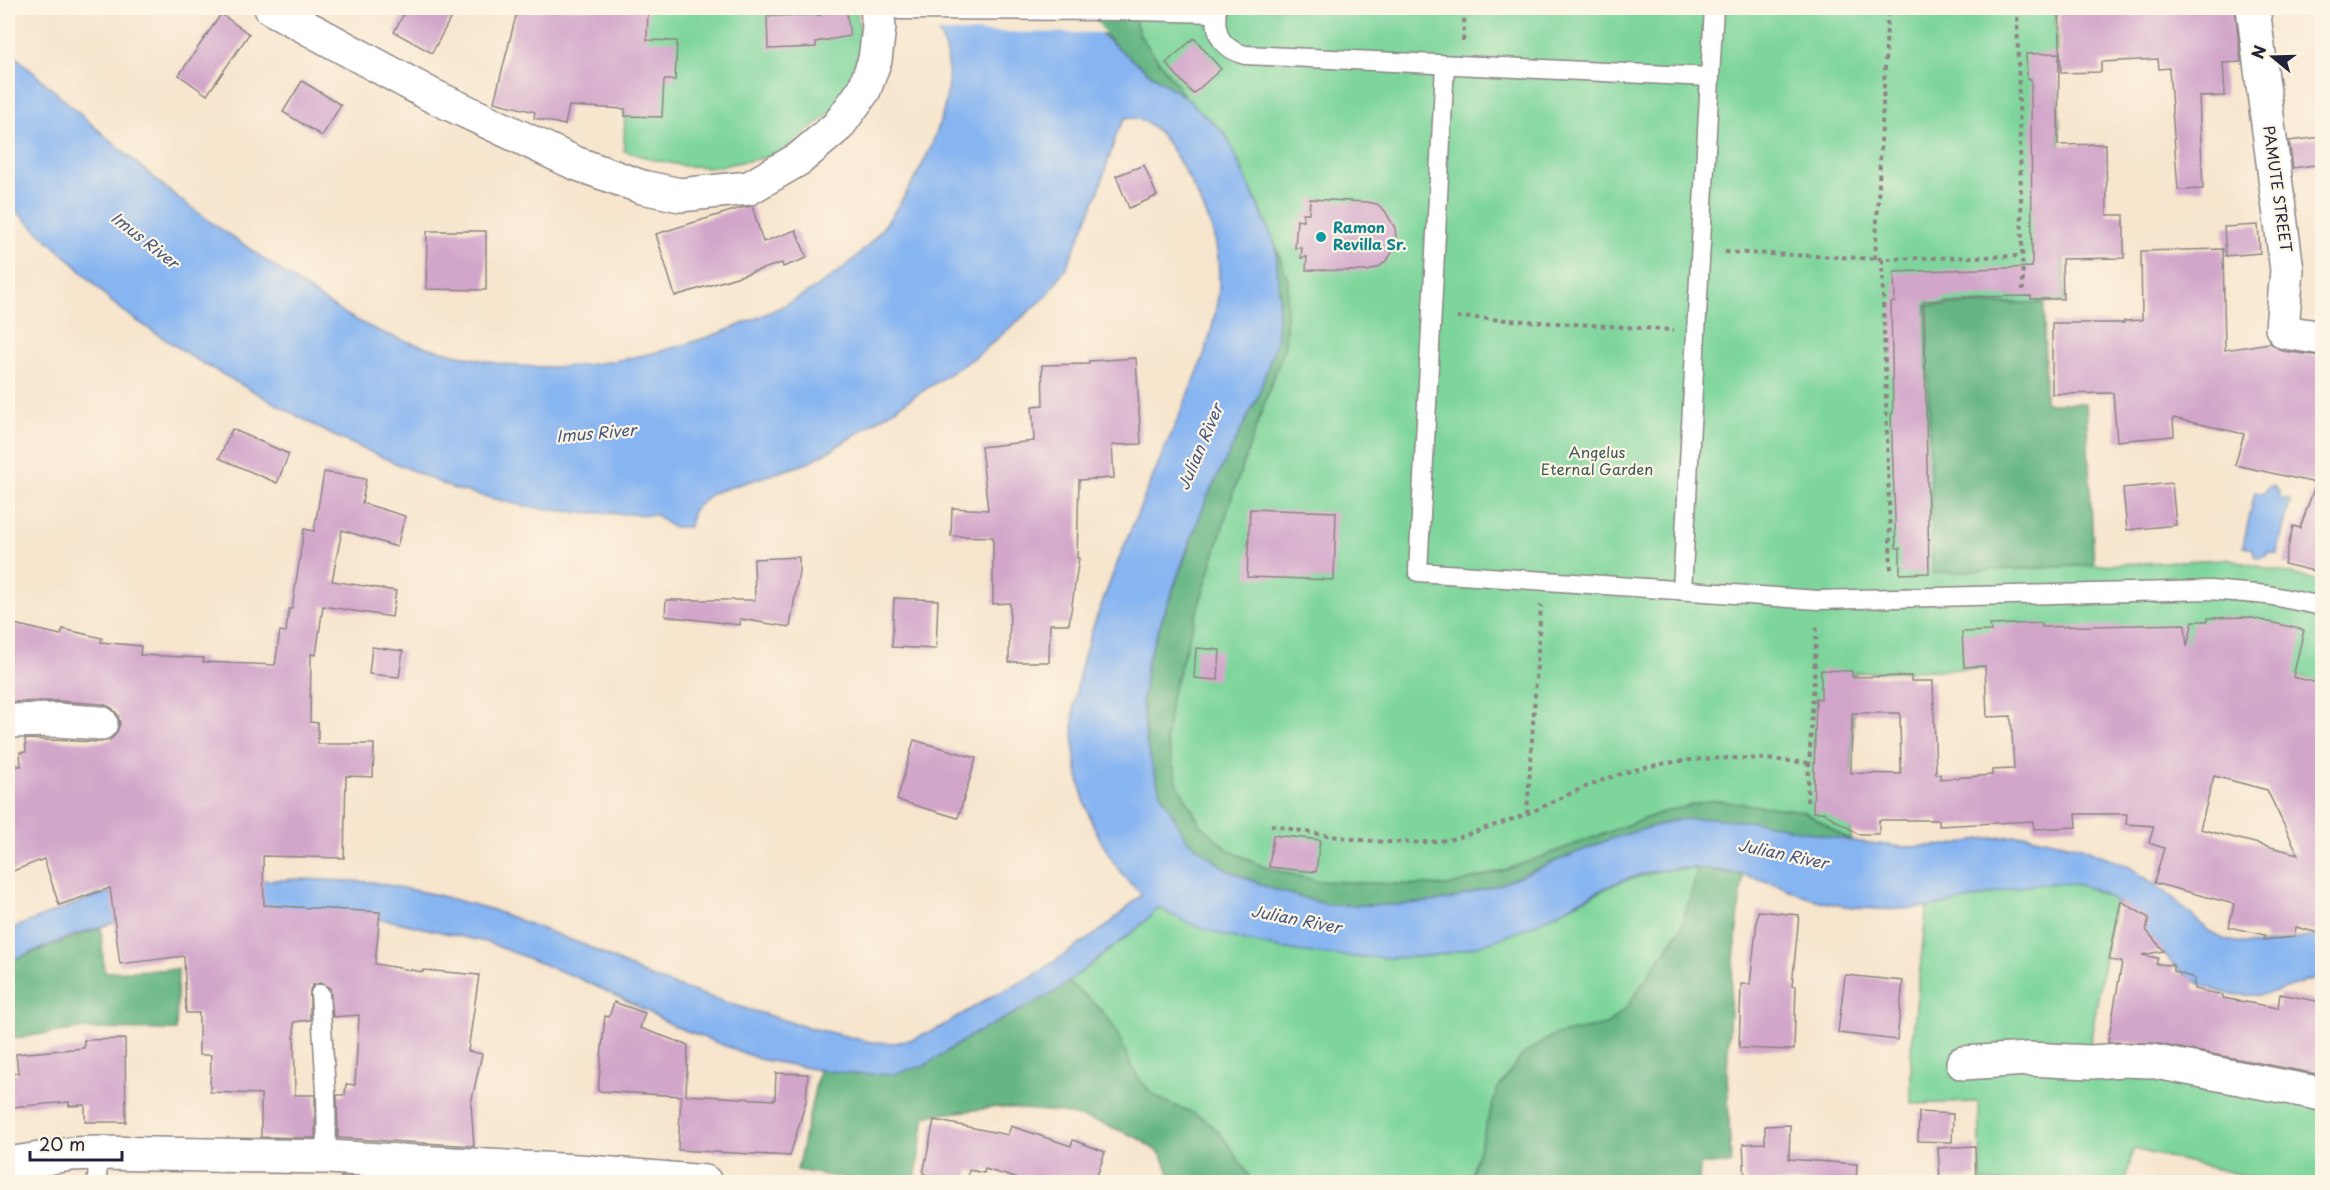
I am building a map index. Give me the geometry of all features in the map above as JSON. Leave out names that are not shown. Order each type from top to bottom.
[{"type":"street","points":[[271,8],[431,95],[575,164],[642,187],[680,195],[749,188],[799,159],[838,126],[864,90],[888,9]]},
{"type":"street","name":"PAMUTE STREET","points":[[2253,8],[2287,270],[2282,328],[2285,332],[2322,338]]},
{"type":"street","points":[[8,721],[56,720],[101,723]]},
{"type":"street","points":[[1963,1063],[2028,1059],[2091,1062],[2151,1061],[2322,1094]]},
{"type":"street","points":[[8,1164],[71,1154],[98,1168],[327,1157],[392,1172],[578,1172],[705,1182]]},
{"type":"lane","points":[[1682,590],[1714,8]]},
{"type":"lane","points":[[888,9],[1217,10],[1218,31],[1224,45],[1230,50],[1245,55],[1710,77]]},
{"type":"lane","points":[[1454,65],[1432,316],[1418,572],[1818,600],[2210,590],[2268,595],[2322,606]]},
{"type":"lane","points":[[320,994],[326,1091],[327,1157]]},
{"type":"path","points":[[1454,65],[1465,8]]},
{"type":"path","points":[[1875,259],[1888,8]]},
{"type":"path","points":[[2017,8],[2023,290]]},
{"type":"path","points":[[1700,250],[1875,259],[2022,256]]},
{"type":"path","points":[[1882,259],[1892,599]]},
{"type":"path","points":[[1432,316],[1696,331]]},
{"type":"path","points":[[1527,814],[1543,580]]},
{"type":"path","points":[[1807,802],[1818,600]]},
{"type":"path","points":[[1271,825],[1323,836],[1421,842],[1454,838],[1527,814],[1588,785],[1660,764],[1725,756],[1808,763]]},
{"type":"green space","points":[[627,8],[856,8],[860,29],[859,52],[846,93],[830,113],[778,155],[715,167],[685,166],[624,151]]},
{"type":"green space","name":"Angelus Eternal Garden","points":[[1130,8],[2056,8],[2065,302],[1926,305],[1933,573],[2226,559],[2322,581],[2322,682],[2235,659],[1854,673],[1851,841],[1803,811],[1663,812],[1505,870],[1448,886],[1316,881],[1264,867],[1228,850],[1201,825],[1178,785],[1166,740],[1171,697],[1234,490],[1285,345],[1288,280],[1267,224],[1226,135],[1186,98],[1141,37]]},
{"type":"green space","points":[[1130,8],[1141,37],[1186,98],[1121,51],[1089,16]]},
{"type":"green space","points":[[1276,246],[1288,280],[1285,345],[1234,490],[1171,697],[1166,740],[1178,785],[1201,825],[1228,850],[1264,867],[1316,881],[1448,886],[1505,870],[1663,812],[1713,800],[1803,811],[1851,841],[1759,822],[1676,820],[1613,838],[1498,885],[1449,900],[1396,905],[1328,905],[1272,889],[1227,870],[1187,840],[1160,792],[1147,747],[1142,702],[1147,661],[1207,497],[1258,396],[1275,342],[1279,297]]},
{"type":"green space","points":[[2044,303],[2045,403],[2086,403],[2094,565],[1933,573],[1926,305]]},
{"type":"green space","points":[[1698,869],[1681,928],[1627,1007],[1606,1025],[1497,1090],[1472,1172],[1465,1182],[1256,1182],[1250,1178],[1229,1145],[1210,1124],[1195,1114],[1166,1102],[1146,1088],[1136,1074],[1116,1031],[1106,1016],[1068,982],[1139,927],[1159,907],[1171,915],[1363,956],[1406,957],[1445,954],[1553,915],[1617,883],[1663,870]]},
{"type":"green space","points":[[1698,869],[1743,874],[1731,987],[1727,1073],[1731,1164],[1700,1164],[1699,1182],[1465,1182],[1472,1172],[1497,1090],[1522,1055],[1554,1035],[1606,1025],[1627,1007],[1681,928]]},
{"type":"green space","points":[[2036,884],[2082,885],[2115,900],[2086,1067],[2322,1100],[2322,1182],[2272,1182],[2133,1149],[2125,1182],[1981,1182],[1979,1102],[1911,1104],[1911,1052],[1927,906]]},
{"type":"green space","points":[[101,927],[104,972],[178,969],[176,1030],[80,1029],[8,1039],[8,962]]},
{"type":"green space","points":[[1068,982],[1106,1016],[1116,1031],[1136,1074],[1146,1087],[1159,1098],[1195,1114],[1217,1130],[1250,1178],[1256,1182],[1175,1182],[1172,1181],[1162,1155],[1140,1139],[1102,1123],[1059,1112],[998,1107],[925,1116],[915,1182],[866,1182],[797,1170],[819,1070],[857,1074],[924,1066],[972,1035],[1055,992]]},
{"type":"water","points":[[1089,16],[1104,37],[1153,76],[1186,98],[1226,135],[1276,246],[1279,297],[1276,342],[1258,396],[1207,497],[1147,661],[1142,702],[1147,747],[1160,792],[1187,840],[1227,870],[1272,889],[1328,905],[1396,905],[1449,900],[1498,885],[1613,838],[1676,820],[1710,818],[1759,822],[1851,841],[1905,847],[1951,845],[1981,839],[2026,835],[2081,847],[2128,866],[2167,893],[2209,931],[2225,940],[2255,945],[2322,935],[2322,977],[2265,994],[2224,993],[2198,983],[2177,967],[2126,910],[2105,895],[2079,885],[2040,884],[1934,906],[1878,909],[1849,907],[1817,900],[1772,883],[1730,872],[1677,869],[1643,874],[1623,880],[1528,927],[1493,941],[1443,954],[1413,957],[1377,958],[1297,951],[1219,934],[1186,922],[1159,907],[1139,927],[1055,992],[972,1035],[924,1066],[893,1074],[857,1074],[759,1059],[674,1026],[578,978],[489,943],[393,921],[323,912],[130,918],[74,935],[8,962],[8,930],[98,895],[157,885],[301,879],[372,882],[433,894],[490,909],[587,946],[650,977],[728,1003],[803,1026],[871,1042],[895,1043],[913,1039],[939,1028],[994,995],[1030,978],[1107,926],[1142,894],[1114,863],[1093,826],[1087,809],[1078,773],[1073,736],[1077,685],[1089,639],[1111,579],[1202,360],[1212,330],[1219,290],[1217,249],[1194,187],[1163,137],[1143,120],[1125,118],[1117,133],[1098,193],[1067,266],[1047,296],[977,356],[833,449],[805,464],[712,493],[693,510],[689,527],[672,527],[656,515],[575,512],[528,507],[454,489],[330,434],[197,360],[134,319],[113,303],[8,204],[8,50],[182,201],[312,293],[360,322],[410,342],[496,363],[550,367],[606,362],[689,343],[763,315],[787,304],[832,277],[871,242],[888,221],[912,183],[934,140],[942,118],[949,72],[946,50],[936,28]]},
{"type":"water","points":[[2273,486],[2280,493],[2279,498],[2290,500],[2277,554],[2268,552],[2266,556],[2258,558],[2253,549],[2243,546],[2255,492],[2264,494],[2268,487]]},
{"type":"pier","points":[[926,8],[1091,15],[1105,33],[935,32]]},
{"type":"building","points":[[407,8],[456,8],[432,53],[394,32]]},
{"type":"building","points":[[518,8],[648,8],[647,40],[677,41],[675,80],[664,80],[662,117],[625,116],[625,109],[569,106],[565,125],[534,118],[535,112],[494,102]]},
{"type":"building","points":[[819,8],[846,8],[850,36],[816,42],[816,47],[768,49],[767,16],[821,15]]},
{"type":"building","points":[[2059,8],[2235,8],[2241,62],[2223,63],[2225,96],[2199,97],[2203,189],[2178,190],[2169,68],[2159,69],[2158,59],[2101,62],[2101,72],[2061,73]]},
{"type":"building","points":[[221,14],[249,34],[207,95],[179,75]]},
{"type":"building","points":[[1194,38],[1221,69],[1193,94],[1166,63]]},
{"type":"building","points":[[2059,53],[2058,145],[2106,144],[2107,215],[2124,215],[2124,258],[2062,259],[2063,299],[2031,299],[2031,296],[1944,298],[1944,301],[1924,301],[1929,573],[1900,574],[1900,548],[1896,548],[1891,414],[1893,413],[1891,303],[1895,302],[1894,272],[2032,267],[2031,79],[2027,79],[2026,54]]},
{"type":"building","points":[[302,81],[341,105],[322,136],[283,112]]},
{"type":"building","points":[[2322,137],[2322,164],[2293,168],[2289,141]]},
{"type":"building","points":[[1144,165],[1157,196],[1129,208],[1116,176]]},
{"type":"building","points":[[1310,199],[1377,204],[1385,211],[1395,228],[1394,250],[1379,267],[1368,271],[1306,270],[1307,257],[1301,258],[1302,248],[1295,248],[1297,220],[1303,221],[1303,213],[1309,213]]},
{"type":"building","points":[[752,206],[763,242],[796,230],[807,258],[783,267],[782,263],[675,296],[656,234]]},
{"type":"building","points":[[2258,225],[2260,253],[2226,256],[2224,227]]},
{"type":"building","points":[[427,231],[486,231],[486,290],[426,289]]},
{"type":"building","points":[[2223,249],[2225,350],[2270,343],[2282,351],[2322,356],[2322,573],[2284,564],[2293,526],[2300,528],[2316,483],[2235,465],[2244,434],[2173,418],[2174,436],[2117,441],[2113,393],[2052,394],[2052,323],[2124,323],[2124,321],[2142,320],[2141,251]]},
{"type":"building","points":[[1136,358],[1141,444],[1112,445],[1114,478],[1079,480],[1077,558],[1079,558],[1069,624],[1050,624],[1049,662],[1009,662],[1010,603],[993,604],[993,537],[951,536],[952,508],[988,510],[981,447],[1034,441],[1032,406],[1043,405],[1042,365],[1089,364],[1089,361]]},
{"type":"building","points":[[232,429],[289,454],[277,483],[219,458]]},
{"type":"building","points":[[324,472],[366,479],[362,503],[405,516],[397,547],[342,530],[332,581],[396,591],[392,617],[323,606],[316,655],[311,654],[310,722],[318,723],[318,744],[374,744],[373,777],[346,776],[344,858],[263,856],[264,905],[380,912],[375,964],[423,972],[423,970],[479,975],[468,1051],[482,1054],[471,1103],[474,1146],[338,1138],[337,1095],[345,1095],[346,1084],[355,1085],[359,1015],[333,1017],[330,988],[320,983],[313,985],[310,990],[310,1020],[294,1022],[295,1095],[315,1095],[315,1138],[261,1137],[261,1094],[210,1092],[211,1055],[199,1055],[199,1013],[186,1013],[184,956],[120,964],[110,888],[59,905],[44,859],[8,873],[8,766],[21,766],[20,752],[26,752],[25,739],[100,742],[110,740],[116,734],[120,724],[118,715],[112,708],[103,704],[57,701],[8,702],[8,650],[14,624],[61,635],[63,629],[102,638],[101,642],[141,646],[140,655],[204,658],[203,662],[275,665],[280,631],[286,632],[289,609],[292,609],[304,529],[314,531]]},
{"type":"building","points":[[2172,483],[2176,525],[2127,530],[2123,488]]},
{"type":"building","points":[[1250,509],[1336,512],[1334,580],[1247,577]]},
{"type":"building","points":[[799,557],[799,572],[790,627],[740,619],[740,625],[665,616],[666,600],[755,600],[754,559]]},
{"type":"building","points":[[894,598],[938,600],[936,649],[892,647]]},
{"type":"building","points":[[2248,617],[2304,630],[2293,677],[2322,684],[2322,934],[2296,927],[2294,937],[2264,940],[2265,935],[2229,927],[2234,904],[2154,883],[2164,848],[2149,843],[2154,826],[2126,824],[2127,814],[2076,814],[2077,827],[2034,829],[2033,821],[1939,826],[1939,820],[1879,820],[1879,834],[1858,834],[1823,812],[1813,812],[1816,698],[1821,699],[1821,670],[1852,671],[1852,677],[1911,676],[1911,681],[1933,681],[1936,774],[1940,774],[1940,779],[1992,775],[1992,770],[2014,769],[2011,716],[1987,717],[1985,666],[1964,667],[1962,632],[1991,631],[1990,625],[2042,623],[2042,627],[2185,624],[2187,647],[2193,621],[2208,621],[2208,618]],"holes":[[[1852,713],[1900,713],[1901,774],[1851,773]],[[2214,776],[2267,790],[2298,854],[2200,829]]]},
{"type":"building","points":[[372,647],[403,651],[399,677],[369,674]]},
{"type":"building","points":[[1196,648],[1220,650],[1218,680],[1194,678]]},
{"type":"building","points":[[914,740],[976,758],[958,818],[897,800]]},
{"type":"building","points":[[1273,835],[1320,840],[1316,872],[1269,867]]},
{"type":"building","points":[[2121,901],[2149,918],[2146,930],[2164,951],[2142,955],[2158,958],[2156,964],[2173,965],[2173,971],[2194,978],[2194,989],[2223,995],[2223,998],[2278,1008],[2280,994],[2322,1002],[2322,1075],[2154,1043],[2108,1042],[2122,962],[2109,960]]},
{"type":"building","points":[[1758,911],[1799,915],[1792,986],[1796,986],[1794,1050],[1739,1048],[1741,984],[1750,984]]},
{"type":"building","points":[[1845,975],[1903,981],[1897,1040],[1838,1033]]},
{"type":"building","points":[[614,1002],[645,1013],[640,1028],[688,1045],[686,1095],[775,1100],[776,1073],[808,1074],[806,1101],[790,1156],[678,1150],[681,1096],[598,1091],[605,1016],[609,1017]]},
{"type":"building","points":[[125,1039],[126,1122],[85,1122],[85,1105],[69,1106],[69,1102],[12,1107],[10,1074],[18,1073],[16,1054],[84,1048],[84,1040]]},
{"type":"building","points":[[1919,1112],[1953,1114],[1952,1142],[1918,1141]]},
{"type":"building","points":[[934,1120],[1008,1135],[1011,1126],[1071,1146],[1073,1140],[1105,1152],[1095,1182],[1029,1182],[985,1169],[984,1173],[969,1170],[967,1182],[923,1174]]},
{"type":"building","points":[[1790,1125],[1789,1159],[1857,1164],[1856,1182],[1745,1182],[1743,1144],[1765,1143],[1765,1126]]},
{"type":"building","points":[[1975,1146],[1976,1177],[1940,1180],[1938,1148]]},
{"type":"building","points":[[341,1177],[373,1178],[373,1182],[341,1182]]},
{"type":"place","name":"Ramon Revilla Sr.","points":[[1321,237]]},
{"type":"water label","name":"Imus River","points":[[145,240]]},
{"type":"water label","name":"Imus River","points":[[596,433]]},
{"type":"water label","name":"Julian River","points":[[1200,447]]},
{"type":"water label","name":"Julian River","points":[[1783,854]]},
{"type":"water label","name":"Julian River","points":[[1296,919]]}]
